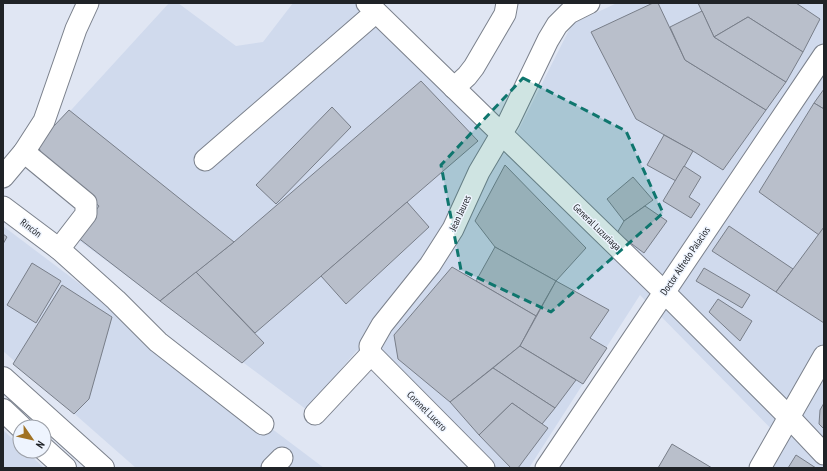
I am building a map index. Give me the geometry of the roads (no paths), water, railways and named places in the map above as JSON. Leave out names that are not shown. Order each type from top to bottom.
[{"type":"main road","points":[[3,378],[102,468]]},
{"type":"main road","points":[[3,410],[13,419]]},
{"type":"main road","points":[[52,456],[65,468]]},
{"type":"street","points":[[3,177],[24,152],[44,121],[76,29],[88,3]]},
{"type":"street","points":[[454,88],[474,67],[505,14],[508,3]]},
{"type":"street","name":"Jean Jaures","points":[[315,414],[371,354],[370,346],[382,325],[444,246],[479,172],[501,135],[548,40],[557,25],[569,14],[589,3]]},
{"type":"street","points":[[205,160],[371,8]]},
{"type":"street","name":"General Luzuriaga","points":[[371,8],[664,292],[824,454]]},
{"type":"street","name":"Doctor Alfredo Palacios","points":[[546,468],[824,55]]},
{"type":"street","points":[[24,152],[86,203],[86,214],[59,249]]},
{"type":"street","name":"Rincón","points":[[3,207],[59,249],[116,300],[158,342],[263,424]]},
{"type":"street","name":"Coronel Lucero","points":[[371,354],[484,468]]},
{"type":"street","points":[[760,468],[824,356]]}]
